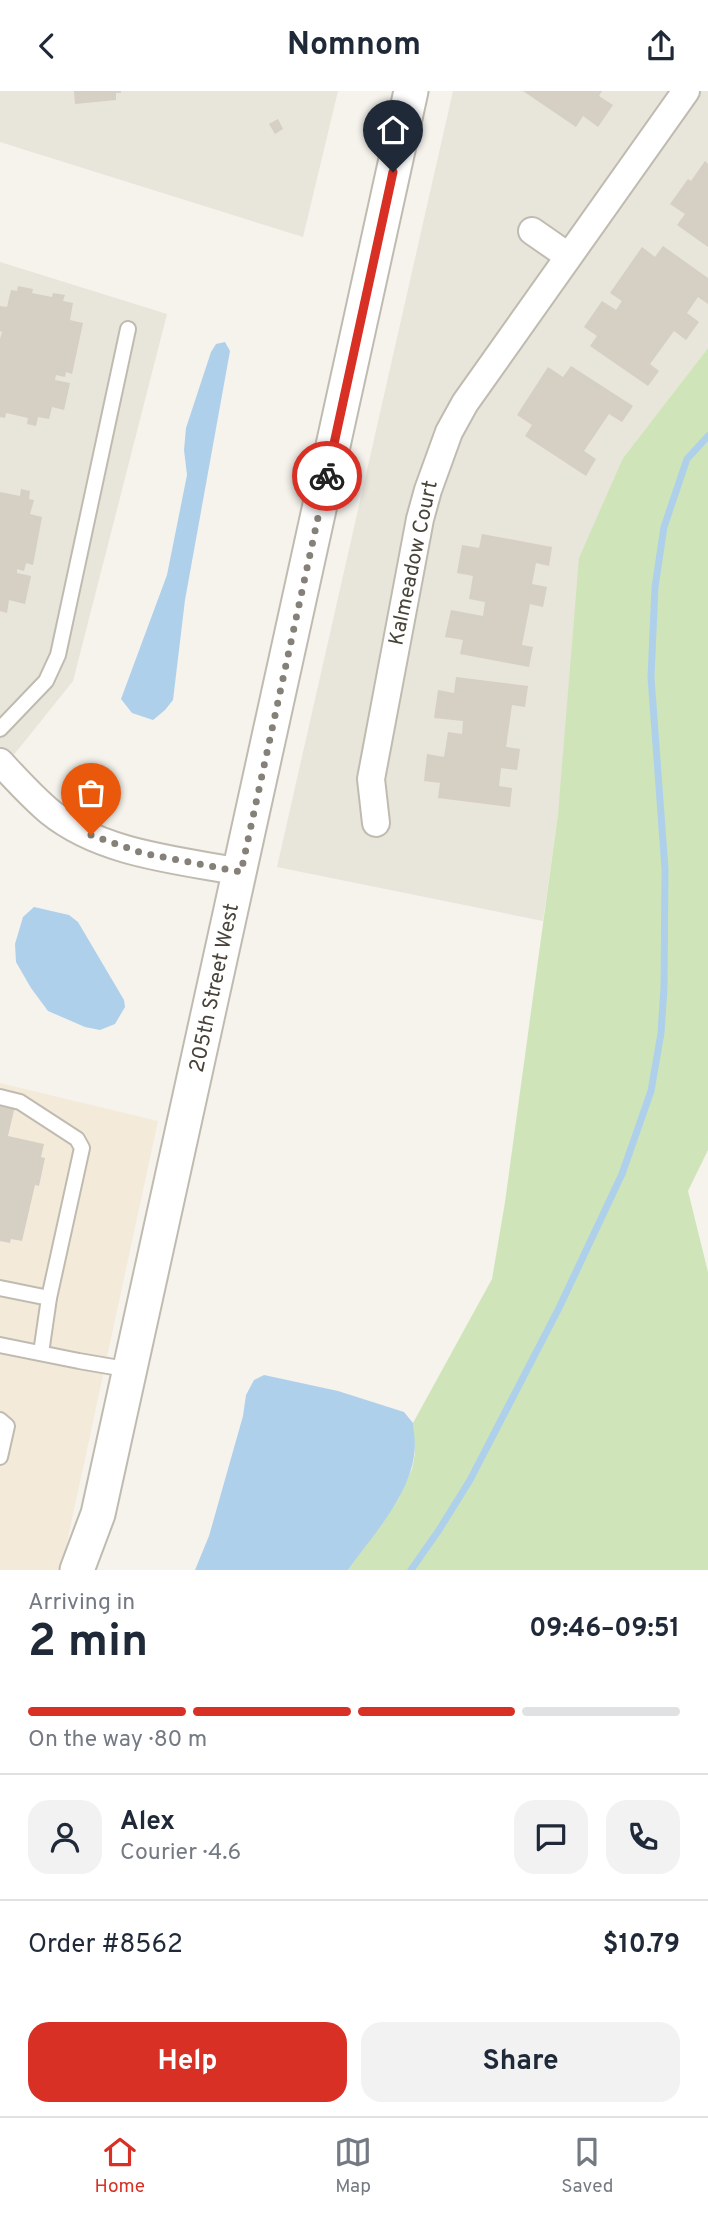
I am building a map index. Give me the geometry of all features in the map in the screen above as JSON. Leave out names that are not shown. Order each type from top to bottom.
[{"type":"street","name":"205th Street West","points":[[77,1570],[98,1514],[131,1370],[411,91]]},
{"type":"street","name":"Kalmeadow Court","points":[[376,823],[371,779],[420,519],[449,432],[465,403],[686,91]]},
{"type":"street","points":[[532,230],[568,256]]},
{"type":"street","points":[[0,762],[51,813],[76,829],[142,853],[241,872]]},
{"type":"street","name":"205th Street West","points":[[98,1514],[98,1570]]},
{"type":"lane","points":[[0,729],[46,681],[58,655],[128,329]]},
{"type":"lane","points":[[0,1097],[20,1102],[77,1139],[82,1148],[49,1298],[41,1353]]},
{"type":"lane","points":[[0,1288],[49,1298]]},
{"type":"lane","points":[[0,1345],[131,1370]]},
{"type":"lane","points":[[0,1420],[7,1426],[0,1457]]},
{"type":"shaded area","points":[[0,91],[338,91],[303,237],[0,142]]},
{"type":"shaded area","points":[[453,91],[708,91],[708,348],[623,458],[558,814],[543,921],[277,867]]},
{"type":"shaded area","points":[[0,262],[167,314],[73,681],[0,772]]},
{"type":"shaded area","points":[[0,1083],[158,1121],[61,1570],[0,1570]]},
{"type":"green space","points":[[708,348],[708,1150],[688,1191],[708,1272],[708,1570],[348,1570],[398,1500],[412,1469],[415,1453],[413,1423],[492,1279],[558,814],[579,558],[623,458]]},
{"type":"water","points":[[225,342],[230,351],[185,600],[173,700],[153,720],[132,713],[121,699],[167,575],[187,475],[184,450],[186,428],[211,352],[216,344]]},
{"type":"water","points":[[34,907],[69,915],[78,922],[124,1000],[125,1007],[115,1024],[100,1030],[85,1027],[48,1011],[31,988],[16,962],[15,944],[23,917]]},
{"type":"water","points":[[264,1375],[338,1391],[404,1412],[413,1423],[415,1452],[405,1487],[388,1516],[348,1570],[195,1570],[209,1536],[243,1416],[246,1395],[254,1380]]},
{"type":"building","points":[[74,91],[121,93],[116,93],[116,100],[75,104]]},
{"type":"building","points":[[523,91],[602,91],[599,96],[613,105],[598,127],[583,116],[576,127]]},
{"type":"building","points":[[278,119],[283,129],[275,134],[269,124]]},
{"type":"building","points":[[705,161],[708,164],[708,247],[677,225],[685,214],[670,204]]},
{"type":"building","points":[[663,246],[708,278],[708,304],[698,297],[687,313],[699,322],[686,340],[674,331],[650,364],[659,371],[648,386],[590,346],[597,336],[584,327],[602,301],[616,310],[622,301],[610,293],[642,247],[655,257]]},
{"type":"building","points":[[18,286],[33,289],[32,293],[52,297],[53,293],[65,295],[63,301],[73,303],[70,320],[83,323],[72,374],[66,372],[65,377],[56,375],[55,380],[70,383],[64,410],[52,407],[49,419],[38,417],[36,426],[27,424],[28,418],[6,413],[5,418],[0,417],[0,306],[7,307],[11,290],[17,291]]},
{"type":"building","points":[[571,366],[633,406],[622,422],[609,414],[584,451],[596,459],[586,476],[525,436],[532,425],[517,415],[548,367],[563,377]]},
{"type":"building","points":[[21,489],[30,491],[29,499],[34,500],[30,514],[42,517],[33,565],[26,563],[24,571],[17,569],[17,573],[31,576],[25,604],[9,600],[7,613],[0,611],[0,492],[20,496]]},
{"type":"building","points":[[482,534],[552,547],[549,566],[536,563],[532,584],[547,587],[543,607],[530,604],[522,645],[533,647],[529,667],[460,654],[463,640],[445,637],[451,610],[483,616],[485,602],[469,599],[473,576],[457,573],[462,545],[479,548]]},
{"type":"building","points":[[456,677],[528,686],[525,707],[512,705],[506,747],[520,749],[517,770],[501,768],[499,786],[512,788],[510,807],[438,798],[440,783],[424,781],[427,754],[444,757],[448,732],[462,734],[463,721],[434,718],[438,690],[454,693]]},
{"type":"building","points":[[0,1103],[15,1106],[8,1136],[44,1144],[41,1157],[45,1158],[39,1186],[35,1185],[22,1241],[11,1239],[10,1243],[0,1241]]},
{"type":"waterway","points":[[411,1570],[470,1480],[559,1308],[622,1174],[651,1091],[661,1033],[664,988],[665,869],[651,677],[655,587],[664,527],[687,459],[708,436]]},
{"type":"way so far","points":[[91,835],[142,853],[241,872],[327,476]]},
{"type":"route","points":[[327,476],[393,172]]}]
